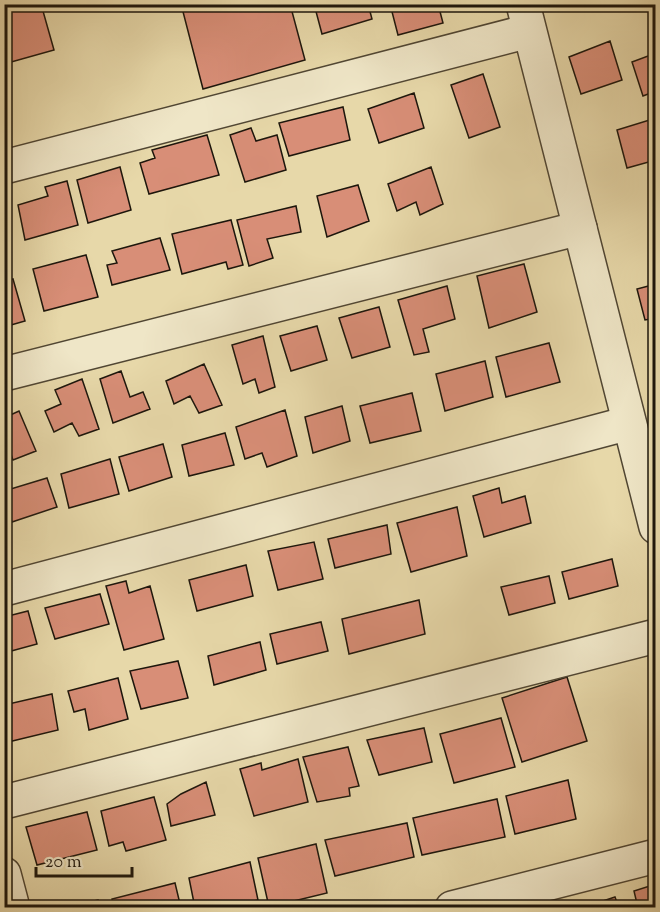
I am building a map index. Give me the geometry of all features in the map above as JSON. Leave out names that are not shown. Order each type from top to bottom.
[{"type":"street","points":[[4,167],[526,18],[656,527]]},
{"type":"street","points":[[4,374],[580,228]]},
{"type":"street","points":[[4,589],[629,423]]},
{"type":"street","points":[[4,802],[656,636]]},
{"type":"street","points":[[452,908],[656,856]]},
{"type":"street","points":[[4,874],[13,908]]},
{"type":"building","points":[[4,4],[41,4],[54,50],[4,64]]},
{"type":"building","points":[[181,4],[290,4],[305,60],[203,89]]},
{"type":"building","points":[[314,4],[368,4],[372,19],[322,34]]},
{"type":"building","points":[[390,4],[438,4],[443,23],[398,35]]},
{"type":"building","points":[[610,41],[622,80],[581,94],[569,57]]},
{"type":"building","points":[[656,53],[656,91],[643,96],[632,62]]},
{"type":"building","points":[[483,74],[500,127],[469,138],[451,85]]},
{"type":"building","points":[[414,93],[424,128],[379,143],[368,109]]},
{"type":"building","points":[[343,107],[350,140],[289,156],[279,123]]},
{"type":"building","points":[[656,118],[656,160],[627,168],[617,130]]},
{"type":"building","points":[[251,128],[256,141],[277,135],[286,170],[245,182],[230,135]]},
{"type":"building","points":[[207,135],[219,175],[149,194],[140,163],[155,158],[152,150]]},
{"type":"building","points":[[120,167],[131,210],[88,223],[77,180]]},
{"type":"building","points":[[431,167],[443,204],[420,215],[416,202],[397,211],[388,184]]},
{"type":"building","points":[[67,181],[78,225],[25,240],[18,205],[48,196],[45,187]]},
{"type":"building","points":[[358,185],[369,221],[327,237],[317,196]]},
{"type":"building","points":[[296,206],[301,232],[267,239],[273,258],[249,266],[237,220]]},
{"type":"building","points":[[231,220],[243,265],[228,269],[226,262],[182,274],[172,234]]},
{"type":"building","points":[[160,238],[170,270],[112,285],[107,265],[117,263],[112,251]]},
{"type":"building","points":[[86,255],[98,297],[44,311],[33,269]]},
{"type":"building","points":[[524,264],[537,312],[489,328],[477,276]]},
{"type":"building","points":[[13,279],[25,321],[4,327],[4,281]]},
{"type":"building","points":[[656,284],[656,318],[645,320],[637,289]]},
{"type":"building","points":[[447,286],[455,319],[423,329],[429,352],[414,355],[398,300]]},
{"type":"building","points":[[379,307],[390,347],[352,358],[339,318]]},
{"type":"building","points":[[317,326],[327,360],[291,371],[280,336]]},
{"type":"building","points":[[263,336],[275,387],[259,393],[255,379],[243,384],[232,345]]},
{"type":"building","points":[[549,343],[560,382],[506,397],[496,357]]},
{"type":"building","points":[[485,361],[493,397],[445,411],[436,374]]},
{"type":"building","points":[[204,364],[222,405],[199,413],[190,396],[174,404],[166,381]]},
{"type":"building","points":[[656,365],[656,392],[649,366]]},
{"type":"building","points":[[121,371],[130,397],[143,392],[150,409],[113,423],[100,379]]},
{"type":"building","points":[[82,379],[99,429],[79,436],[72,423],[54,432],[45,411],[61,404],[55,390]]},
{"type":"building","points":[[412,393],[421,431],[370,443],[360,406]]},
{"type":"building","points":[[342,406],[350,441],[313,453],[305,417]]},
{"type":"building","points":[[285,410],[297,456],[267,467],[262,453],[245,459],[236,427]]},
{"type":"building","points":[[19,411],[36,451],[13,460],[8,446],[4,447],[4,414],[6,417]]},
{"type":"building","points":[[225,433],[234,465],[189,476],[182,445]]},
{"type":"building","points":[[163,444],[172,477],[129,491],[119,457]]},
{"type":"building","points":[[110,459],[119,494],[69,508],[61,474]]},
{"type":"building","points":[[47,478],[57,507],[12,522],[4,499],[4,491]]},
{"type":"building","points":[[499,488],[502,503],[525,496],[531,523],[484,537],[473,496]]},
{"type":"building","points":[[457,507],[467,556],[411,572],[397,523]]},
{"type":"building","points":[[387,525],[391,554],[335,568],[328,539]]},
{"type":"building","points":[[314,542],[323,579],[278,590],[268,551]]},
{"type":"building","points":[[612,559],[618,586],[569,599],[562,572]]},
{"type":"building","points":[[246,565],[253,596],[197,611],[189,580]]},
{"type":"building","points":[[549,576],[555,603],[509,615],[501,587]]},
{"type":"building","points":[[126,581],[129,593],[150,586],[164,639],[124,650],[106,586]]},
{"type":"building","points":[[100,594],[109,624],[55,639],[45,608]]},
{"type":"building","points":[[419,600],[425,634],[349,654],[342,619]]},
{"type":"building","points":[[28,611],[37,644],[4,653],[4,617]]},
{"type":"building","points":[[321,622],[328,651],[277,664],[270,634]]},
{"type":"building","points":[[260,642],[266,670],[214,685],[208,656]]},
{"type":"building","points":[[178,661],[188,698],[141,709],[130,671]]},
{"type":"building","points":[[567,677],[587,741],[522,762],[502,698]]},
{"type":"building","points":[[118,678],[128,719],[89,730],[85,709],[74,712],[68,691]]},
{"type":"building","points":[[52,694],[58,730],[4,743],[4,705]]},
{"type":"building","points":[[501,718],[515,767],[454,783],[440,734]]},
{"type":"building","points":[[424,728],[432,762],[379,775],[367,740]]},
{"type":"building","points":[[348,747],[359,786],[349,788],[350,796],[317,802],[303,757]]},
{"type":"building","points":[[298,759],[308,802],[254,816],[240,769],[261,763],[262,770]]},
{"type":"building","points":[[568,780],[576,819],[515,834],[506,796]]},
{"type":"building","points":[[206,782],[215,815],[171,826],[167,804],[181,794]]},
{"type":"building","points":[[154,797],[166,840],[126,851],[123,842],[109,846],[101,811]]},
{"type":"building","points":[[497,799],[505,837],[422,855],[413,818]]},
{"type":"building","points":[[87,812],[97,850],[37,865],[26,827]]},
{"type":"building","points":[[407,823],[414,857],[335,876],[325,840]]},
{"type":"building","points":[[316,844],[327,893],[269,907],[258,858]]},
{"type":"building","points":[[250,862],[258,900],[239,905],[239,908],[195,908],[189,878]]},
{"type":"building","points":[[175,883],[181,908],[114,908],[112,899]]},
{"type":"building","points":[[656,884],[656,908],[638,908],[634,891]]},
{"type":"building","points":[[615,897],[619,908],[582,908]]},
{"type":"building","points":[[98,900],[99,908],[67,908]]}]
